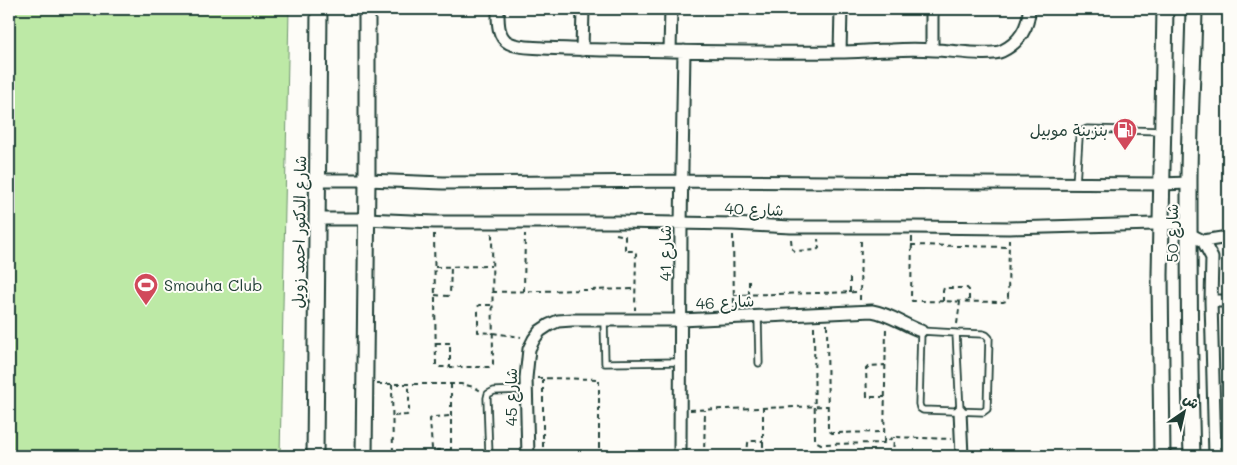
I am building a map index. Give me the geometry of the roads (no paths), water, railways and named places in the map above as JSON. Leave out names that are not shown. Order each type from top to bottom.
[{"type":"street","name":"شارع الدكتور احمد زويل","points":[[315,456],[318,9]]},
{"type":"street","points":[[364,456],[367,9]]},
{"type":"street","points":[[498,9],[500,32],[508,43],[529,47],[670,51],[840,52],[932,50],[984,53],[1001,52],[1017,41],[1026,27],[1029,9]]},
{"type":"street","points":[[582,50],[583,9]]},
{"type":"street","points":[[670,51],[671,9]]},
{"type":"street","points":[[840,52],[841,9]]},
{"type":"street","points":[[932,9],[932,50]]},
{"type":"street","name":"شارع 50","points":[[1162,456],[1160,275],[1165,9]]},
{"type":"street","name":"شارع 50","points":[[1192,456],[1189,341],[1189,183],[1194,9]]},
{"type":"street","name":"شارع 41","points":[[680,456],[681,180],[684,51]]},
{"type":"street","name":"شارع 40","points":[[317,180],[367,180],[443,184],[681,180],[1076,184],[1189,183]]},
{"type":"street","name":"شارع 40","points":[[316,219],[912,228],[1009,228],[1162,224],[1190,228]]},
{"type":"street","points":[[1190,228],[1203,241],[1212,258],[1211,301],[1215,456]]},
{"type":"street","points":[[1203,241],[1228,237]]},
{"type":"street","points":[[1211,301],[1228,301]]},
{"type":"street","name":"شارع 46","points":[[534,339],[540,331],[558,321],[681,320],[861,311],[872,311],[886,315],[922,331]]},
{"type":"street","name":"شارع 45","points":[[528,456],[526,378],[529,349],[534,339]]},
{"type":"street","points":[[960,411],[962,456]]},
{"type":"lane","points":[[1076,184],[1079,138],[1082,132],[1087,130],[1162,131]]},
{"type":"lane","points":[[758,316],[759,363]]},
{"type":"lane","points":[[604,320],[604,363],[681,362]]},
{"type":"lane","points":[[922,331],[956,333],[985,334],[990,340],[987,409],[983,412],[923,410],[919,406],[922,331]]},
{"type":"lane","points":[[956,333],[960,411]]},
{"type":"lane","points":[[489,456],[488,394],[494,391],[526,390]]},
{"type":"place","name":"بنزينة موبيل","points":[[1125,151]]},
{"type":"place","name":"Smouha Club","points":[[146,306]]}]
